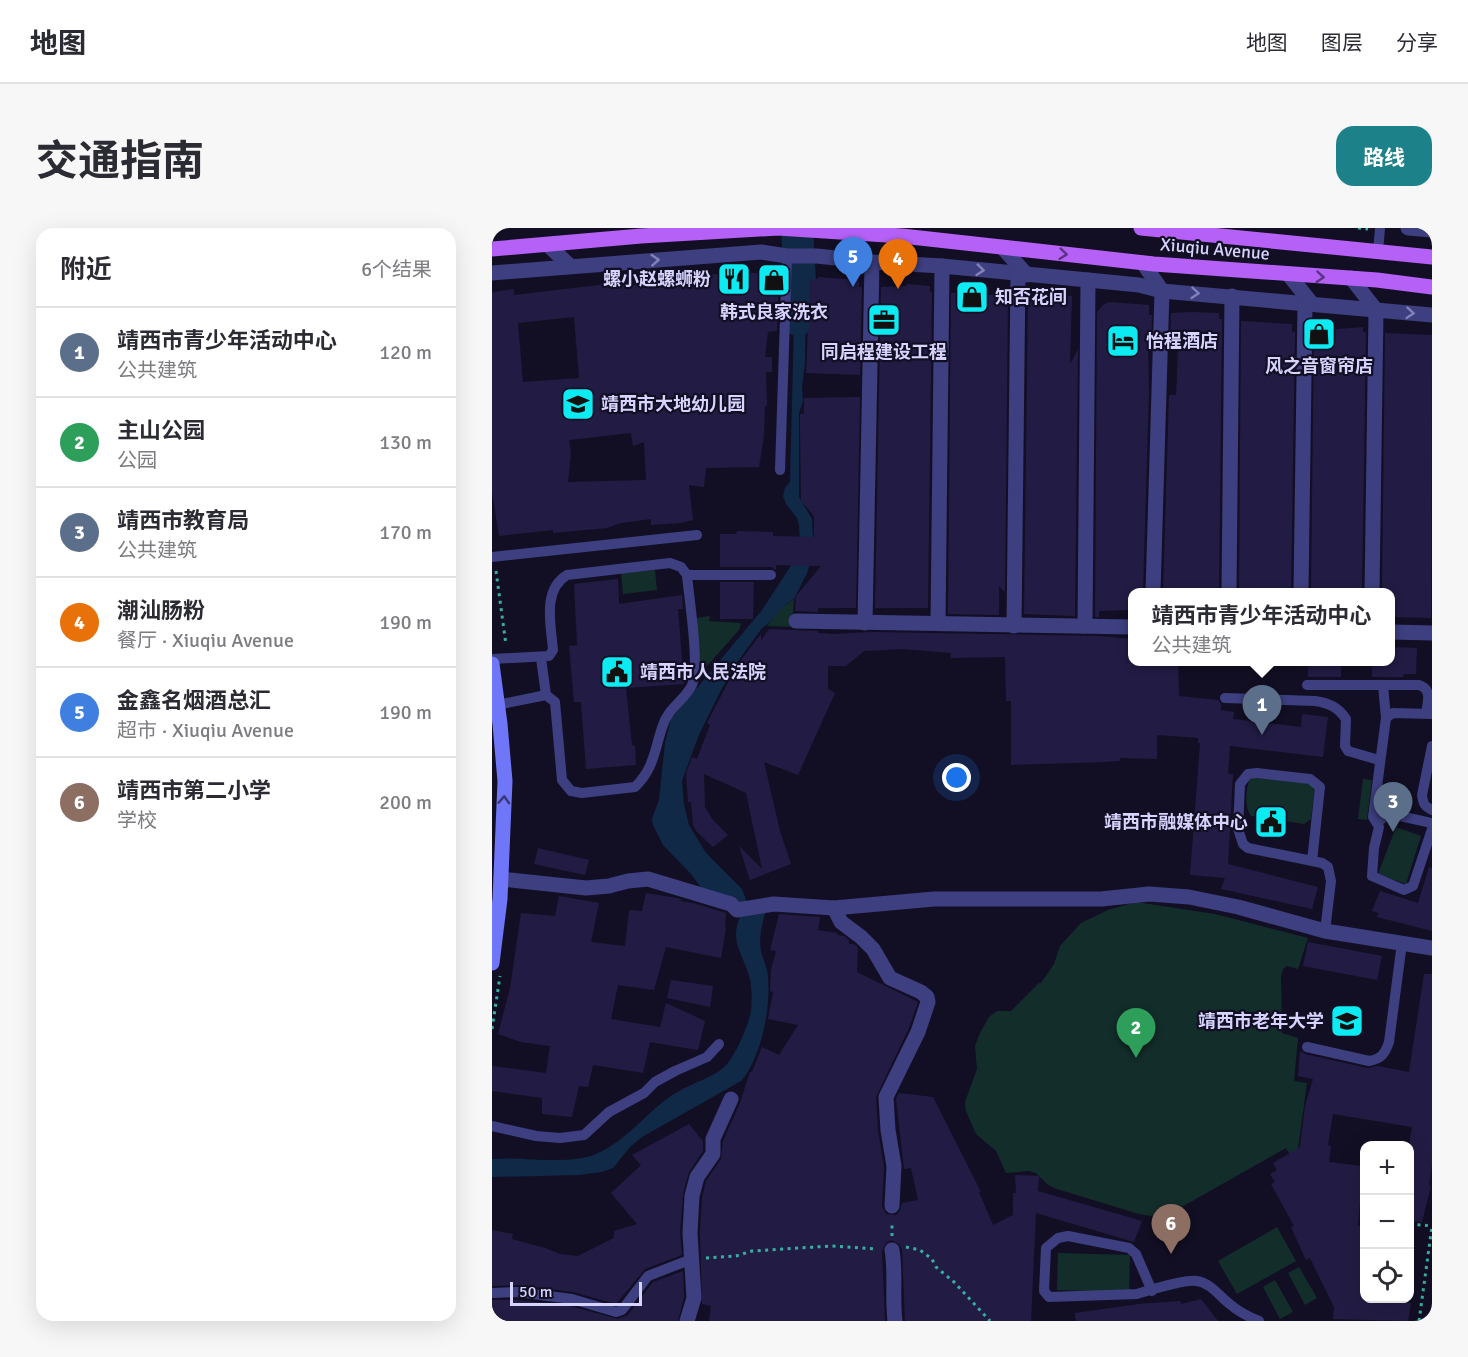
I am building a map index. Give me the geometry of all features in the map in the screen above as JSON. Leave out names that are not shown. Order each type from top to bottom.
[{"type":"main road","name":"Xiuqiu Avenue","points":[[492,249],[548,246],[629,237],[778,228],[902,236],[1143,263],[1351,278],[1432,287]]},
{"type":"main road","name":"Xiuqiu Avenue","points":[[1141,228],[1432,257]]},
{"type":"main road","points":[[492,662],[505,781],[501,879],[492,963]]},
{"type":"main road","points":[[492,855],[503,828]]},
{"type":"street","points":[[1408,228],[1432,231]]},
{"type":"street","points":[[548,246],[570,266]]},
{"type":"street","points":[[1002,247],[1022,274],[1014,626]]},
{"type":"street","points":[[492,273],[761,252],[787,256],[817,256],[942,266],[1139,285],[1162,291],[1432,315]]},
{"type":"street","points":[[865,622],[872,262]]},
{"type":"street","points":[[1143,263],[1162,291],[1153,588]]},
{"type":"street","points":[[938,622],[942,266]]},
{"type":"street","points":[[1289,275],[1309,304],[1301,588]]},
{"type":"street","points":[[1351,278],[1376,310],[1372,588]]},
{"type":"street","points":[[1085,626],[1088,280]]},
{"type":"street","points":[[1229,588],[1232,296]]},
{"type":"street","points":[[796,621],[1128,627]]},
{"type":"street","points":[[1395,632],[1432,633]]},
{"type":"street","points":[[501,879],[586,888],[648,879],[744,909],[774,904],[834,908],[934,899],[1101,900],[1149,894],[1189,897],[1238,907],[1325,931],[1432,948]]},
{"type":"street","points":[[834,908],[841,922],[873,949],[890,978],[921,992],[927,997],[928,1002],[918,1032],[886,1097],[888,1130],[894,1166],[892,1206]]},
{"type":"street","points":[[687,1321],[694,1298],[690,1218],[693,1191],[697,1177],[713,1154],[713,1139],[731,1099]]},
{"type":"street","points":[[892,1250],[895,1321]]},
{"type":"lane","points":[[1378,252],[1380,228]]},
{"type":"lane","points":[[780,470],[787,256]]},
{"type":"lane","points":[[492,557],[697,535]]},
{"type":"lane","points":[[492,662],[549,656],[553,650],[550,604],[558,580],[567,575],[670,563],[681,567],[687,575],[696,671],[689,690],[668,712],[654,760],[648,772],[635,787],[582,793],[571,791],[565,786],[560,770],[555,702],[546,695],[541,658]]},
{"type":"lane","points":[[687,575],[771,575]]},
{"type":"lane","points":[[1307,685],[1424,686],[1427,688],[1429,714],[1393,713],[1386,718]]},
{"type":"lane","points":[[1383,686],[1386,718],[1373,817],[1379,827],[1374,848],[1372,876],[1404,890],[1413,886],[1432,829]]},
{"type":"lane","points":[[497,705],[546,695]]},
{"type":"lane","points":[[1225,699],[1315,701],[1329,704],[1336,707],[1346,719],[1345,746],[1348,751],[1379,760]]},
{"type":"lane","points":[[1432,746],[1422,795],[1423,802],[1432,810]]},
{"type":"lane","points":[[1312,861],[1320,787],[1310,778],[1248,774],[1240,784],[1238,829],[1243,844],[1248,848],[1312,861],[1322,863],[1328,867],[1331,873],[1325,931]]},
{"type":"lane","points":[[1378,822],[1391,814],[1432,823]]},
{"type":"lane","points":[[1307,1047],[1369,1060],[1378,1059],[1385,1053],[1389,1042],[1402,943]]},
{"type":"lane","points":[[492,1126],[536,1136],[560,1138],[584,1135],[609,1112],[644,1093],[655,1082],[707,1058],[718,1044]]},
{"type":"lane","points":[[1152,1291],[1136,1254],[1129,1248],[1068,1236],[1058,1238],[1046,1248],[1044,1291],[1049,1297],[1137,1294],[1152,1291],[1187,1281],[1198,1281],[1208,1285],[1240,1312],[1259,1321]]},
{"type":"lane","points":[[492,1293],[517,1292],[572,1299],[616,1312],[622,1310],[648,1276],[692,1259]]},
{"type":"path","points":[[892,1206],[892,1250]]},
{"type":"path","points":[[1414,1224],[1432,1226],[1419,1321]]},
{"type":"path","points":[[692,1259],[736,1256],[752,1251],[831,1246],[892,1250],[914,1248],[928,1255],[936,1267],[954,1282],[990,1321]]},
{"type":"green space","points":[[655,570],[657,590],[623,594],[621,573]]},
{"type":"green space","points":[[794,599],[792,627],[767,626],[779,610]]},
{"type":"green space","points":[[710,616],[709,621],[741,623],[739,630],[699,675],[696,618]]},
{"type":"green space","points":[[1250,778],[1308,781],[1315,787],[1311,819],[1304,824],[1251,816],[1247,808],[1246,797]]},
{"type":"green space","points":[[1363,779],[1372,780],[1367,820],[1358,819]]},
{"type":"green space","points":[[1396,827],[1421,836],[1406,884],[1378,874]]},
{"type":"green space","points":[[1136,902],[1215,914],[1308,938],[1298,969],[1287,966],[1283,969],[1281,976],[1282,1033],[1298,1038],[1294,1081],[1307,1083],[1297,1156],[1293,1160],[1286,1148],[1171,1213],[1151,1216],[1057,1189],[1048,1185],[1036,1173],[1029,1171],[1006,1173],[996,1151],[976,1134],[966,1111],[965,1102],[977,1069],[975,1046],[989,1017],[997,1011],[1011,1011],[1041,983],[1054,964],[1060,946],[1081,923],[1108,910]]},
{"type":"green space","points":[[1277,1227],[1296,1261],[1237,1294],[1218,1261]]},
{"type":"green space","points":[[1058,1253],[1130,1255],[1129,1292],[1057,1290]]},
{"type":"green space","points":[[1299,1267],[1317,1298],[1305,1305],[1288,1273]]},
{"type":"green space","points":[[1275,1280],[1293,1312],[1280,1319],[1263,1287]]},
{"type":"water","points":[[797,279],[806,279],[805,363],[803,401],[799,413],[799,497],[812,519],[811,560],[794,599],[762,628],[736,664],[698,737],[682,781],[689,825],[706,853],[742,889],[748,905],[702,889],[663,845],[652,819],[659,800],[665,743],[671,719],[762,610],[794,561],[800,541],[797,518],[783,496],[790,482],[795,284]]},
{"type":"water","points":[[766,909],[760,940],[768,974],[766,1018],[754,1060],[741,1081],[642,1137],[630,1147],[613,1168],[579,1175],[492,1177],[492,1159],[558,1160],[584,1158],[596,1154],[619,1141],[668,1098],[723,1068],[732,1058],[751,1011],[751,983],[738,948],[737,924],[741,915]]},
{"type":"building","points":[[743,272],[779,275],[777,331],[768,332],[765,357],[772,357],[772,372],[766,372],[767,406],[765,406],[764,435],[759,467],[706,468],[704,487],[689,485],[693,520],[651,525],[651,519],[621,523],[607,528],[553,533],[553,530],[499,536],[492,492],[492,292],[514,289],[514,295],[607,284],[648,284],[648,282],[659,281],[659,278],[696,279],[696,276],[707,277],[707,274],[743,275]],"holes":[[[574,317],[579,378],[523,382],[518,323]],[[631,433],[633,446],[644,442],[646,480],[568,482],[571,453],[569,440]]]},
{"type":"building","points":[[818,277],[859,280],[859,287],[862,287],[860,375],[806,373],[808,331],[810,331],[809,280],[818,279]]},
{"type":"building","points":[[907,284],[930,286],[930,292],[932,292],[928,608],[875,608],[881,287],[907,286]]},
{"type":"building","points":[[977,292],[977,295],[1008,297],[1005,592],[999,586],[999,615],[948,614],[951,293]]},
{"type":"building","points":[[1056,294],[1072,296],[1070,364],[1078,349],[1075,616],[1024,614],[1028,296]]},
{"type":"building","points":[[1109,302],[1149,305],[1149,315],[1152,315],[1151,346],[1148,346],[1149,391],[1143,588],[1128,588],[1128,610],[1099,611],[1099,617],[1095,617],[1097,312]]},
{"type":"building","points":[[1171,313],[1219,313],[1219,319],[1222,319],[1219,588],[1163,588],[1169,395],[1176,395],[1178,345],[1170,346]]},
{"type":"building","points":[[1241,321],[1292,324],[1292,332],[1295,332],[1291,588],[1239,588]]},
{"type":"building","points":[[1363,327],[1363,332],[1366,332],[1362,588],[1311,588],[1314,331]]},
{"type":"building","points":[[1385,333],[1432,335],[1431,618],[1395,617],[1395,588],[1382,588]]},
{"type":"building","points":[[860,397],[856,608],[818,608],[818,612],[795,611],[796,596],[821,566],[776,565],[776,570],[771,567],[720,567],[720,534],[736,534],[737,531],[773,532],[773,536],[814,537],[814,516],[801,501],[800,414],[804,414],[804,398]]},
{"type":"building","points":[[618,579],[619,604],[682,595],[683,609],[678,609],[684,684],[626,688],[636,765],[586,769],[581,702],[574,702],[569,646],[577,645],[574,584]]},
{"type":"building","points":[[720,582],[754,582],[753,619],[720,619]]},
{"type":"building","points":[[769,629],[818,631],[818,633],[833,634],[871,632],[1099,636],[1128,639],[1128,666],[1178,666],[1179,696],[1218,700],[1221,710],[1234,712],[1233,719],[1301,727],[1302,714],[1328,717],[1323,757],[1230,746],[1228,774],[1233,774],[1228,864],[1318,887],[1312,909],[1221,889],[1225,878],[1190,875],[1200,743],[1198,743],[1198,738],[1157,735],[1157,759],[1120,758],[1120,761],[1105,762],[1011,765],[1011,701],[1006,701],[1005,657],[950,658],[951,653],[902,649],[864,651],[846,666],[828,666],[828,689],[835,693],[798,775],[764,762],[780,831],[791,864],[750,880],[739,846],[762,869],[746,793],[704,774],[705,807],[713,820],[728,835],[713,847],[693,825],[691,802],[688,802],[686,773],[692,757],[697,759],[710,725],[707,723],[737,665],[761,634],[761,640]]},
{"type":"building","points":[[1395,647],[1417,648],[1416,674],[1404,674],[1403,677],[1372,677],[1372,666],[1395,666]]},
{"type":"building","points":[[1308,666],[1341,666],[1341,677],[1308,677]]},
{"type":"building","points":[[538,848],[589,860],[585,875],[534,864]]},
{"type":"building","points":[[1429,867],[1432,868],[1432,931],[1377,917],[1379,913],[1372,911],[1380,891],[1418,903]]},
{"type":"building","points":[[646,893],[677,898],[683,900],[679,901],[726,913],[721,958],[666,947],[654,990],[618,985],[611,1019],[660,1027],[666,1003],[705,1021],[698,1050],[650,1042],[643,1073],[593,1065],[588,1087],[579,1086],[572,1117],[542,1114],[542,1098],[492,1091],[492,1066],[546,1073],[550,1046],[521,1042],[498,1034],[510,988],[521,913],[555,916],[559,896],[599,903],[591,942],[625,946],[629,910],[642,911]]},
{"type":"building","points":[[779,914],[820,917],[818,930],[844,936],[849,940],[849,944],[854,944],[858,948],[857,972],[918,1002],[909,1028],[876,1097],[878,1131],[884,1167],[882,1206],[886,1214],[896,1215],[902,1203],[918,1200],[911,1168],[904,1169],[896,1099],[899,1093],[933,1097],[981,1192],[979,1192],[993,1225],[1013,1215],[1013,1193],[1016,1193],[1015,1175],[1039,1176],[1038,1191],[1142,1221],[1134,1242],[1036,1213],[1031,1321],[905,1321],[902,1249],[899,1244],[891,1240],[886,1243],[882,1251],[885,1321],[709,1321],[711,1306],[702,1304],[700,1233],[702,1198],[706,1181],[721,1159],[723,1141],[762,1047],[779,1055],[798,1025],[768,1019],[773,992],[770,991],[771,970],[776,951],[770,950]]},
{"type":"building","points":[[1308,942],[1382,956],[1377,980],[1303,966]]},
{"type":"building","points":[[1424,974],[1432,974],[1432,1164],[1429,1186],[1431,1186],[1422,1222],[1414,1221],[1414,1141],[1410,1141],[1412,1127],[1333,1114],[1328,1145],[1331,1146],[1329,1162],[1360,1166],[1358,1226],[1360,1226],[1360,1303],[1411,1303],[1408,1321],[1333,1319],[1334,1307],[1310,1258],[1306,1260],[1291,1227],[1294,1226],[1271,1184],[1275,1182],[1270,1174],[1277,1170],[1273,1163],[1300,1147],[1305,1106],[1313,1079],[1298,1076],[1300,1051],[1367,1068],[1378,1066],[1409,1072]]},
{"type":"building","points":[[671,980],[713,986],[710,1007],[667,998]]},
{"type":"building","points":[[689,1124],[703,1141],[703,1151],[689,1172],[683,1194],[680,1232],[682,1255],[645,1269],[616,1304],[573,1292],[518,1285],[492,1286],[492,1230],[513,1234],[512,1239],[560,1254],[578,1256],[614,1238],[614,1231],[637,1224],[611,1193],[641,1165],[632,1155]]},
{"type":"building","points":[[683,1271],[684,1297],[678,1321],[492,1321],[492,1300],[517,1300],[570,1306],[618,1319],[628,1315],[653,1282]]},
{"type":"building","points":[[1201,1299],[1218,1321],[1076,1321],[1075,1313],[1139,1304],[1180,1301],[1181,1304]]},
{"type":"waterway","points":[[797,228],[800,282],[798,320]]},
{"type":"place","name":"螺小赵螺蛳粉","points":[[734,279]]},
{"type":"place","name":"韩式良家洗衣","points":[[774,280]]},
{"type":"place","name":"金鑫名烟酒总汇","points":[[853,287]]},
{"type":"place","name":"潮汕肠粉","points":[[898,289]]},
{"type":"place","name":"知否花间","points":[[972,297]]},
{"type":"place","name":"同启程建设工程","points":[[884,320]]},
{"type":"place","name":"风之音窗帘店","points":[[1319,334]]},
{"type":"place","name":"怡程酒店","points":[[1123,341]]},
{"type":"place","name":"靖西市大地幼儿园","points":[[578,404]]},
{"type":"place","name":"靖西市人民法院","points":[[617,672]]},
{"type":"place","name":"靖西市青少年活动中心","points":[[1262,735]]},
{"type":"place","name":"靖西市融媒体中心","points":[[1271,822]]},
{"type":"place","name":"靖西市教育局","points":[[1393,832]]},
{"type":"place","name":"靖西市老年大学","points":[[1347,1021]]},
{"type":"place","name":"主山公园","points":[[1136,1058]]},
{"type":"place","name":"靖西市第二小学","points":[[1171,1254]]}]
